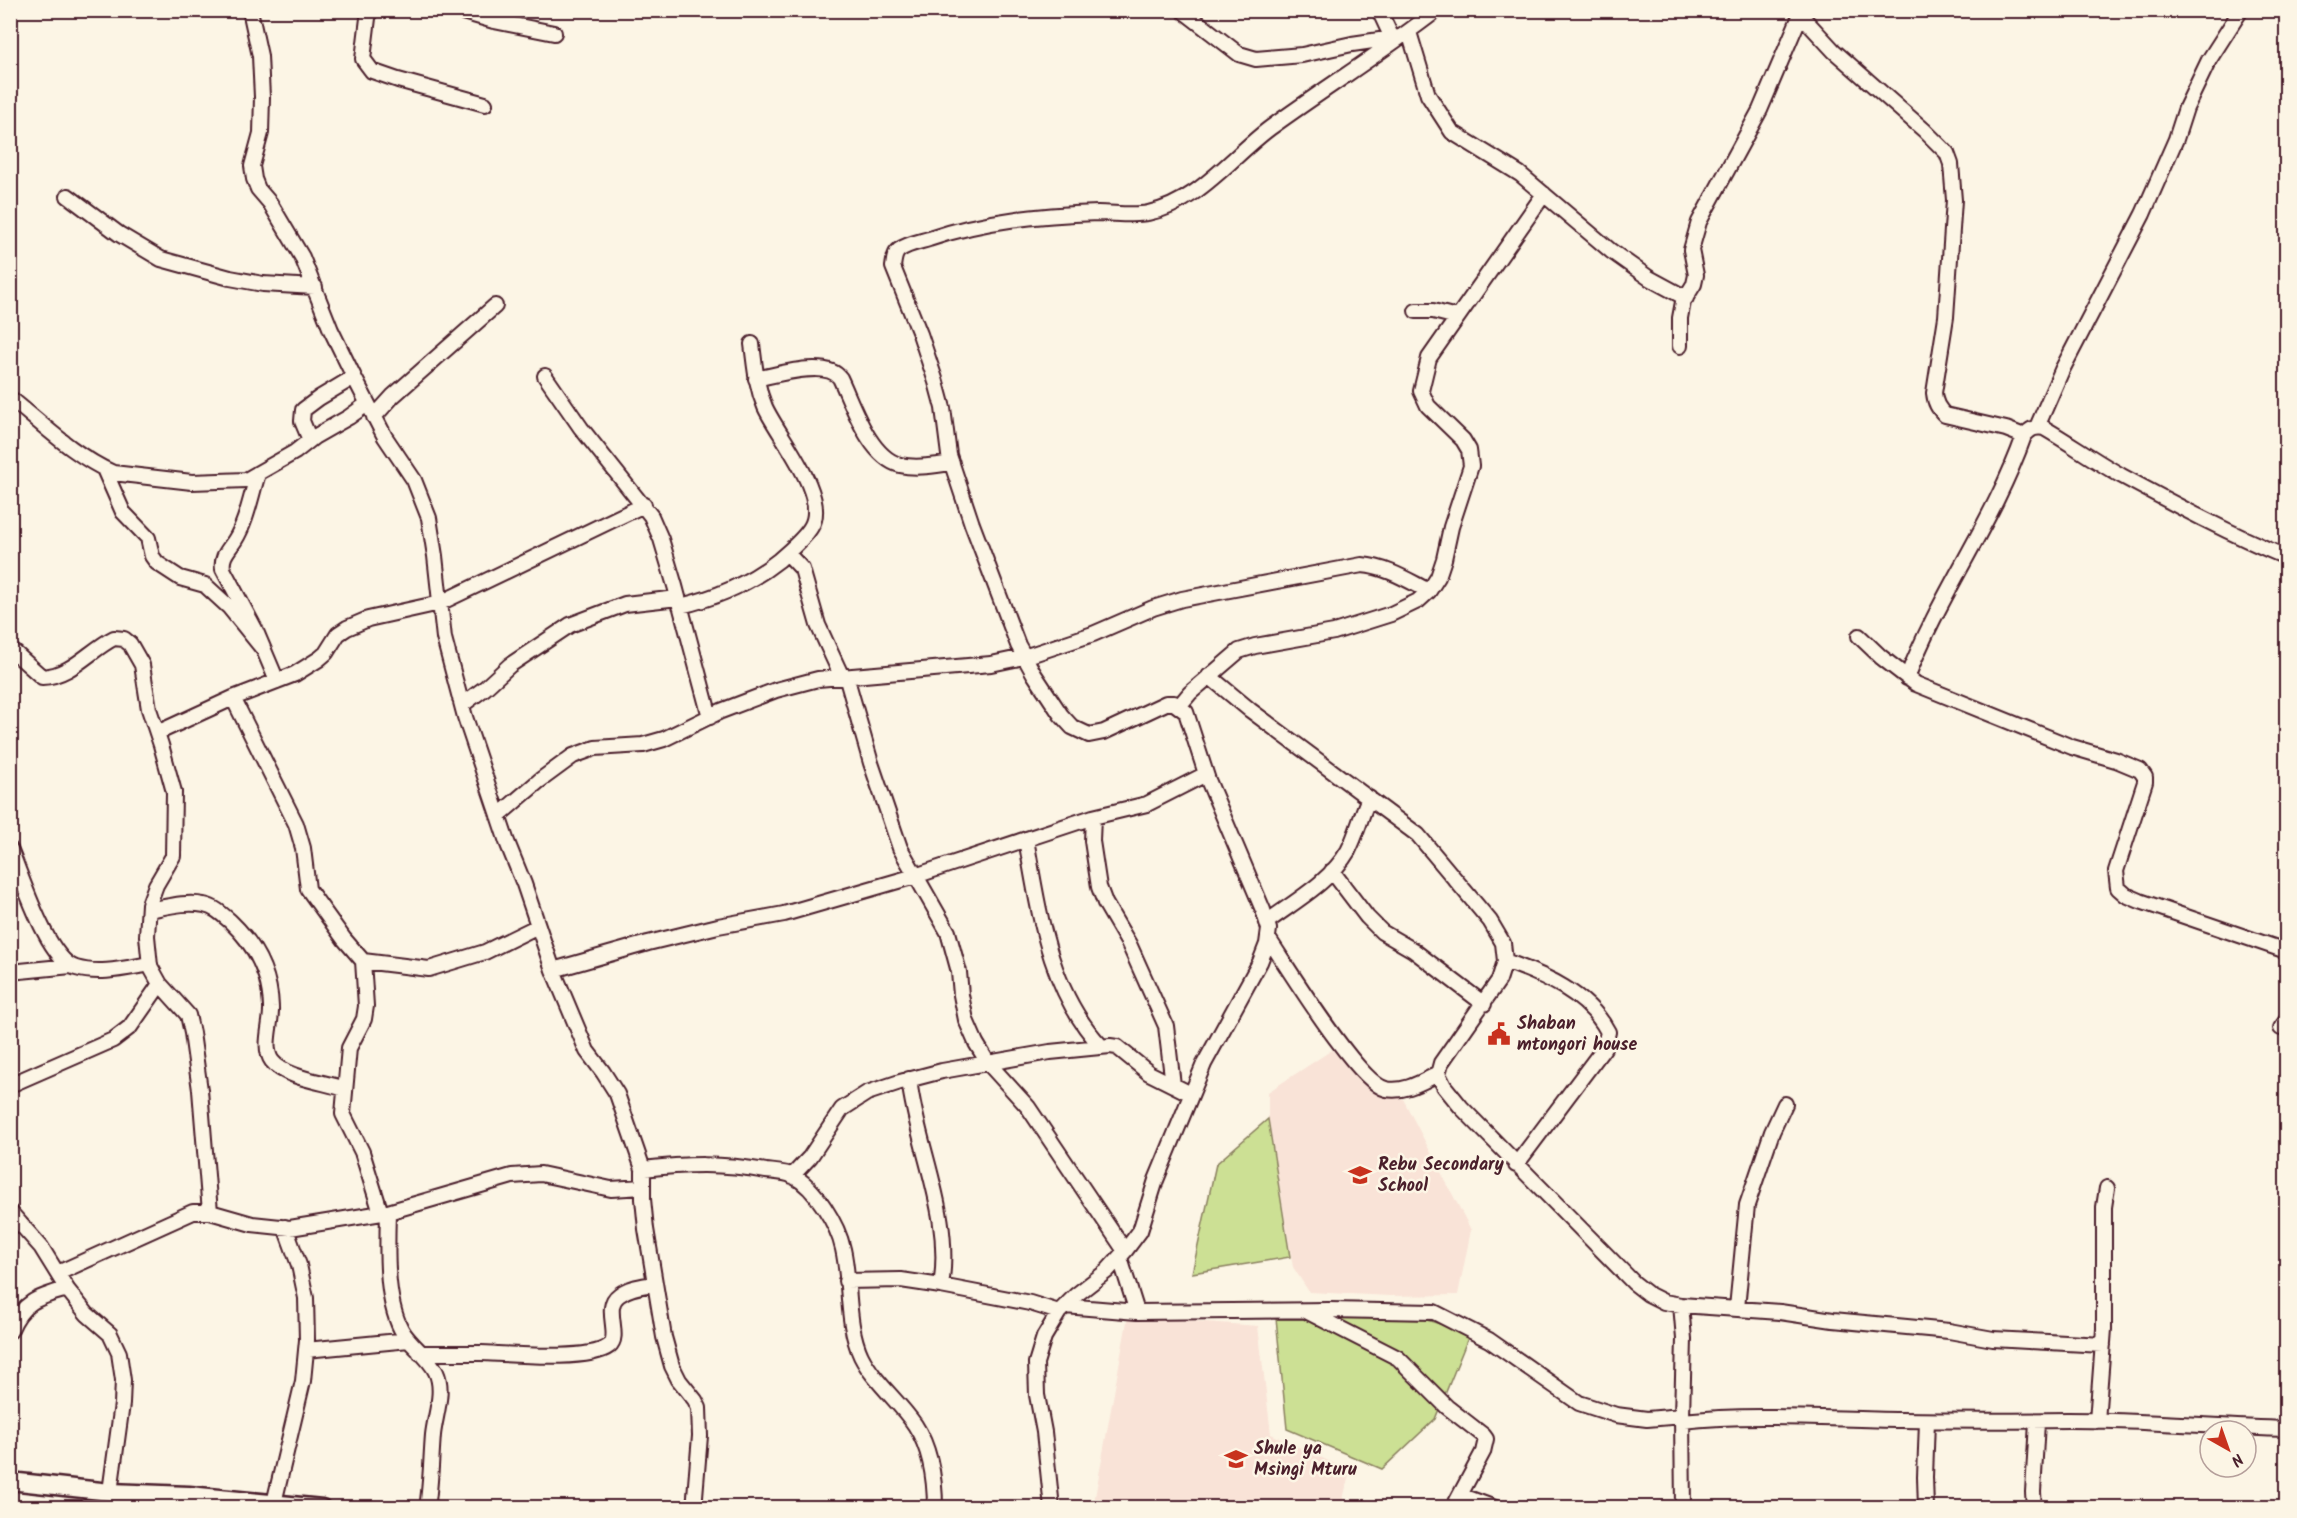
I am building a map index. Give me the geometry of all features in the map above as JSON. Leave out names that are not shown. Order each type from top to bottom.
[{"type":"main road","points":[[10,1481],[188,1501],[274,1503],[322,1508]]},
{"type":"street","points":[[250,10],[260,56],[262,97],[261,133],[252,166],[254,179],[258,189],[286,227],[302,257],[331,330],[367,404],[414,480],[429,518],[444,638],[462,705],[498,816],[553,970],[587,1051],[617,1094],[644,1169],[646,1228],[654,1284],[672,1366],[699,1408],[700,1436],[694,1508]]},
{"type":"street","points":[[369,10],[363,53],[365,63],[372,71],[485,105]]},
{"type":"street","points":[[456,10],[494,21],[554,33]]},
{"type":"street","points":[[1182,10],[1239,54],[1256,58],[1302,55],[1401,36]]},
{"type":"street","points":[[1379,10],[1401,36],[1428,95],[1452,132],[1520,174],[1611,251],[1649,278],[1686,298]]},
{"type":"street","points":[[1052,1508],[1044,1432],[1037,1395],[1036,1363],[1044,1337],[1062,1309],[1123,1254],[1140,1231],[1156,1180],[1204,1064],[1260,962],[1268,938],[1267,922],[1206,774],[1188,718],[1180,705],[1166,703],[1104,732],[1089,735],[1072,727],[1061,715],[1024,657],[1008,620],[952,463],[943,408],[936,382],[920,334],[893,267],[895,255],[900,250],[948,232],[1005,220],[1064,215],[1148,213],[1177,203],[1215,176],[1267,131],[1437,10]]},
{"type":"street","points":[[2037,427],[2062,370],[2143,214],[2176,139],[2186,108],[2209,60],[2241,10]]},
{"type":"street","points":[[1680,346],[1680,318],[1696,275],[1691,250],[1699,222],[1760,110],[1798,13],[1834,51],[1947,153],[1951,164],[1954,200],[1946,317],[1935,384],[1935,402],[1945,415],[2006,429],[2024,436]]},
{"type":"street","points":[[1180,705],[1190,693],[1239,651],[1334,632],[1390,614],[1418,601],[1429,591],[1438,577],[1471,466],[1469,450],[1463,440],[1428,406],[1421,391],[1429,358],[1544,194]]},
{"type":"street","points":[[68,195],[119,234],[161,259],[230,278],[263,284],[315,287]]},
{"type":"street","points":[[374,417],[393,396],[495,306]]},
{"type":"street","points":[[1416,311],[1433,311],[1457,317]]},
{"type":"street","points":[[462,705],[510,665],[570,625],[625,604],[679,602],[727,592],[764,571],[787,553],[812,526],[815,508],[801,468],[765,407],[756,379],[752,344]]},
{"type":"street","points":[[756,379],[810,369],[832,372],[840,378],[872,443],[885,458],[899,465],[911,466],[952,463]]},
{"type":"street","points":[[545,376],[581,428],[651,516],[661,539],[710,717]]},
{"type":"street","points":[[310,440],[302,421],[303,410],[354,377]]},
{"type":"street","points":[[10,398],[55,437],[104,469],[113,473],[192,482],[246,480],[367,404]]},
{"type":"street","points":[[1907,678],[1923,639],[2004,485],[2024,436],[2028,431],[2037,427],[2044,428],[2122,476],[2194,514],[2245,540],[2286,557]]},
{"type":"street","points":[[104,469],[123,512],[148,538],[156,563],[180,578],[199,582],[211,589],[230,607],[263,649]]},
{"type":"street","points":[[258,474],[240,529],[222,561],[277,681]]},
{"type":"street","points":[[157,733],[233,698],[295,674],[326,653],[338,633],[347,628],[369,619],[440,603],[644,506]]},
{"type":"street","points":[[787,553],[802,569],[818,625],[844,677],[900,848],[948,932],[959,972],[966,1020],[976,1043],[988,1063],[1028,1107],[1123,1254],[1137,1312]]},
{"type":"street","points":[[498,816],[573,756],[595,748],[644,745],[664,739],[776,690],[818,679],[991,664],[1024,657],[1093,634],[1153,608],[1182,599],[1362,565],[1374,566],[1396,574],[1429,591]]},
{"type":"street","points":[[1859,636],[1881,657],[1916,684],[2072,747],[2140,770],[2145,777],[2145,782],[2116,871],[2118,888],[2126,895],[2140,901],[2286,951]]},
{"type":"street","points":[[10,651],[42,677],[52,677],[64,672],[105,642],[114,638],[124,639],[136,653],[142,665],[149,709],[174,792],[173,855],[156,885],[149,910],[147,936],[150,964],[160,984],[188,1015],[200,1090],[210,1212]]},
{"type":"street","points":[[1209,676],[1250,710],[1418,835],[1490,921],[1503,943],[1505,961],[1499,980],[1440,1063],[1438,1074],[1444,1086],[1461,1107],[1516,1165],[1634,1283],[1648,1294],[1664,1302],[1681,1305],[1737,1308],[1949,1331],[1993,1339],[2103,1345]]},
{"type":"street","points":[[233,698],[296,824],[303,848],[308,889],[363,961],[366,1006],[364,1019],[349,1048],[343,1114],[362,1152],[385,1212],[387,1261],[394,1305],[401,1329],[436,1372],[440,1392],[433,1435],[432,1478],[427,1508]]},
{"type":"street","points":[[553,970],[718,926],[784,914],[915,876],[1093,817],[1147,804],[1206,774]]},
{"type":"street","points":[[1267,922],[1332,871],[1348,850],[1369,798]]},
{"type":"street","points":[[1093,817],[1092,841],[1099,887],[1105,903],[1129,944],[1166,1026],[1173,1085]]},
{"type":"street","points":[[1026,839],[1050,953],[1058,978],[1078,1019],[1102,1047]]},
{"type":"street","points":[[10,849],[36,914],[54,950],[64,963],[95,971],[150,964]]},
{"type":"street","points":[[1332,871],[1382,932],[1413,950],[1484,1004]]},
{"type":"street","points":[[149,910],[182,904],[204,905],[220,912],[241,932],[255,950],[267,977],[271,1007],[268,1052],[272,1061],[280,1069],[290,1073],[345,1089]]},
{"type":"street","points":[[363,961],[429,969],[485,952],[538,926]]},
{"type":"street","points":[[1268,938],[1328,1029],[1372,1081],[1383,1088],[1392,1090],[1410,1087],[1438,1074]]},
{"type":"street","points":[[1505,961],[1534,972],[1567,989],[1601,1019],[1608,1032],[1604,1048],[1516,1165]]},
{"type":"street","points":[[10,972],[71,966]]},
{"type":"street","points":[[10,1085],[113,1040],[130,1027],[160,984]]},
{"type":"street","points":[[792,1176],[810,1157],[842,1109],[867,1094],[909,1079],[1050,1052],[1117,1047],[1149,1073],[1191,1094]]},
{"type":"street","points":[[909,1079],[913,1110],[939,1209],[945,1262],[941,1286]]},
{"type":"street","points":[[1737,1308],[1738,1275],[1747,1205],[1772,1132],[1785,1104]]},
{"type":"street","points":[[644,1169],[690,1164],[732,1165],[792,1176],[818,1199],[835,1224],[843,1249],[854,1341],[863,1360],[915,1425],[926,1447],[935,1492],[935,1508]]},
{"type":"street","points":[[57,1273],[194,1212],[210,1212],[252,1224],[285,1227],[385,1212],[512,1176],[541,1174],[610,1189],[643,1187]]},
{"type":"street","points":[[2097,1421],[2103,1345],[2104,1207],[2107,1188]]},
{"type":"street","points":[[10,1212],[41,1247],[67,1289],[87,1314],[110,1334],[119,1353],[123,1380],[122,1404],[110,1492]]},
{"type":"street","points":[[274,1503],[303,1381],[306,1350],[306,1298],[299,1265],[285,1227]]},
{"type":"street","points":[[846,1281],[901,1280],[1062,1309],[1137,1312],[1304,1310],[1434,1312],[1489,1340],[1557,1390],[1579,1403],[1627,1417],[1682,1419],[1823,1416],[1927,1421],[2097,1421],[2286,1429]]},
{"type":"street","points":[[420,1353],[562,1356],[601,1350],[608,1347],[614,1337],[612,1312],[618,1295],[654,1284]]},
{"type":"street","points":[[10,1331],[16,1317],[27,1305],[44,1295],[67,1289]]},
{"type":"street","points":[[1681,1305],[1684,1339],[1683,1508]]},
{"type":"street","points":[[1304,1310],[1398,1358],[1447,1407],[1483,1435],[1486,1439],[1484,1452],[1456,1501],[1495,1508]]},
{"type":"street","points":[[306,1350],[409,1340]]},
{"type":"street","points":[[1926,1508],[1927,1421]]},
{"type":"street","points":[[2034,1508],[2032,1492],[2037,1422]]},
{"type":"shaded area","name":"Rebu Secondary School","points":[[1332,1050],[1376,1092],[1403,1099],[1471,1230],[1458,1295],[1390,1296],[1309,1292],[1293,1267],[1268,1119],[1268,1092]]},
{"type":"shaded area","points":[[1128,1316],[1258,1326],[1271,1434],[1350,1471],[1341,1507],[1093,1508]]},
{"type":"green space","points":[[1268,1119],[1290,1257],[1192,1273],[1216,1164]]},
{"type":"green space","points":[[1407,1314],[1470,1333],[1435,1419],[1382,1469],[1287,1429],[1276,1318]]},
{"type":"place","name":"Shaban mtongori house","points":[[1499,1034]]},
{"type":"place","name":"Rebu Secondary School","points":[[1360,1175]]},
{"type":"place","name":"Shule ya Msingi Mturu","points":[[1236,1459]]}]
